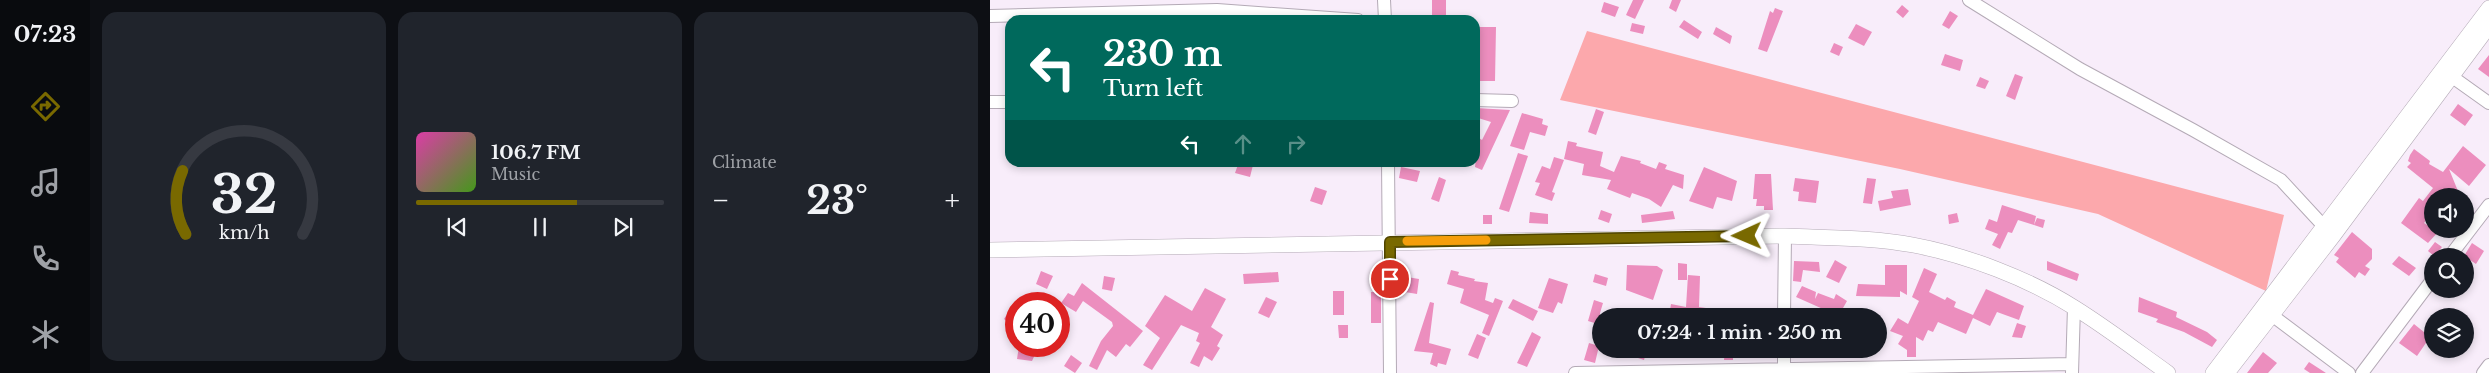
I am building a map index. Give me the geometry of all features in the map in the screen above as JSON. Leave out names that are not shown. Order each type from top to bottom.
[{"type":"street","points":[[1384,0],[1385,15]]},
{"type":"street","points":[[1969,0],[2080,69],[2281,180],[2328,231]]},
{"type":"street","points":[[2227,373],[2267,312],[2447,73],[2489,8]]},
{"type":"street","points":[[1028,15],[1217,10],[1288,15]]},
{"type":"street","points":[[990,16],[1005,16]]},
{"type":"street","points":[[2447,73],[2489,26]]},
{"type":"street","points":[[2447,73],[2489,103]]},
{"type":"street","points":[[1480,100],[1512,101]]},
{"type":"street","points":[[990,102],[1005,102]]},
{"type":"street","points":[[1388,167],[1390,373]]},
{"type":"street","points":[[2456,248],[2489,205]]},
{"type":"street","points":[[1784,308],[1785,236]]},
{"type":"street","points":[[990,250],[1785,236],[1889,241],[1915,245],[1994,268],[2074,307],[2168,373]]},
{"type":"street","points":[[2362,373],[2424,291]]},
{"type":"street","points":[[1576,373],[2072,368],[2074,307]]},
{"type":"street","points":[[2213,373],[2267,312]]},
{"type":"street","points":[[2267,312],[2348,373]]},
{"type":"street","points":[[1784,358],[1784,371]]},
{"type":"street","points":[[2483,373],[2489,365]]},
{"type":"shaded area","points":[[1587,31],[2284,215],[2266,291],[2098,214],[1900,169],[1560,100]]},
{"type":"building","points":[[1432,0],[1446,0],[1446,15],[1432,15]]},
{"type":"building","points":[[1633,0],[1644,0],[1635,19],[1626,15]]},
{"type":"building","points":[[1672,0],[1681,0],[1676,12],[1669,8]]},
{"type":"building","points":[[1604,2],[1619,7],[1615,17],[1601,12]]},
{"type":"building","points":[[1902,5],[1909,11],[1903,18],[1896,12]]},
{"type":"building","points":[[1775,8],[1783,11],[1767,52],[1758,49],[1770,11],[1773,13]]},
{"type":"building","points":[[1950,11],[1958,16],[1949,29],[1942,25]]},
{"type":"building","points":[[1684,20],[1702,32],[1698,39],[1679,27]]},
{"type":"building","points":[[1632,23],[1645,26],[1643,34],[1630,31]]},
{"type":"building","points":[[1856,24],[1872,32],[1864,46],[1848,38]]},
{"type":"building","points":[[1480,27],[1496,27],[1495,81],[1480,81]]},
{"type":"building","points":[[1716,27],[1732,36],[1730,44],[1713,34]]},
{"type":"building","points":[[1834,43],[1843,47],[1839,56],[1830,52]]},
{"type":"building","points":[[1945,54],[1963,60],[1960,71],[1941,65]]},
{"type":"building","points":[[2489,55],[2489,77],[2478,69]]},
{"type":"building","points":[[2015,74],[2023,77],[2015,100],[2006,96]]},
{"type":"building","points":[[1980,77],[1989,81],[1985,89],[1976,86]]},
{"type":"building","points":[[2458,104],[2473,115],[2465,126],[2450,115]]},
{"type":"building","points":[[1480,108],[1510,110],[1482,170],[1475,167],[1480,167],[1480,139],[1482,140],[1491,122],[1480,119]]},
{"type":"building","points":[[1596,109],[1604,112],[1596,135],[1588,132]]},
{"type":"building","points":[[1522,113],[1543,119],[1542,124],[1548,126],[1545,136],[1530,132],[1524,150],[1510,146]]},
{"type":"building","points":[[1568,141],[1577,143],[1576,146],[1603,152],[1600,166],[1614,172],[1621,156],[1641,161],[1640,163],[1656,169],[1659,162],[1667,165],[1665,169],[1684,175],[1683,189],[1673,185],[1661,207],[1649,199],[1632,193],[1630,198],[1607,189],[1611,180],[1582,175],[1584,164],[1564,159]]},
{"type":"building","points":[[2463,146],[2486,165],[2469,186],[2449,169],[2457,188],[2433,188],[2407,167],[2411,163],[2408,161],[2410,155],[2414,149],[2430,161],[2429,164],[2443,172]]},
{"type":"building","points":[[1518,153],[1528,156],[1509,212],[1499,209]]},
{"type":"building","points":[[1554,157],[1564,160],[1552,192],[1555,193],[1552,201],[1535,195],[1540,183],[1535,182],[1542,166],[1550,169]]},
{"type":"building","points":[[1237,167],[1252,167],[1250,177],[1235,173]]},
{"type":"building","points":[[1401,167],[1420,171],[1417,182],[1399,178]]},
{"type":"building","points":[[1704,167],[1737,181],[1732,201],[1717,197],[1713,209],[1689,201]]},
{"type":"building","points":[[1755,174],[1771,174],[1773,210],[1764,210],[1764,206],[1756,206],[1757,199],[1753,199]]},
{"type":"building","points":[[1439,177],[1446,180],[1439,202],[1431,199]]},
{"type":"building","points":[[1795,178],[1819,181],[1816,203],[1798,201],[1799,192],[1793,191]]},
{"type":"building","points":[[1867,178],[1876,179],[1872,204],[1863,203]]},
{"type":"building","points":[[1315,187],[1327,191],[1322,205],[1310,201]]},
{"type":"building","points":[[1908,189],[1911,205],[1880,211],[1878,201],[1893,198],[1891,191]]},
{"type":"building","points":[[2419,198],[2423,201],[2424,200],[2424,238],[2433,238],[2428,243],[2401,223]]},
{"type":"building","points":[[2002,205],[2036,216],[2034,225],[2018,220],[2012,233],[2008,232],[2000,249],[1992,245],[1998,234],[1985,229],[1989,219],[1997,222]]},
{"type":"building","points":[[1601,210],[1612,214],[1609,223],[1598,219]]},
{"type":"building","points":[[1673,211],[1675,219],[1642,223],[1641,215]]},
{"type":"building","points":[[1530,212],[1548,214],[1548,224],[1529,223]]},
{"type":"building","points":[[1957,213],[1959,222],[1949,224],[1948,215]]},
{"type":"building","points":[[1483,215],[1492,215],[1492,224],[1483,224]]},
{"type":"building","points":[[2037,218],[2045,220],[2043,228],[2034,225]]},
{"type":"building","points":[[2352,232],[2372,249],[2372,259],[2365,266],[2370,269],[2365,276],[2359,272],[2355,278],[2336,262],[2339,258],[2334,255]]},
{"type":"building","points":[[2435,242],[2442,247],[2441,248],[2430,248]]},
{"type":"building","points":[[2472,243],[2484,251],[2476,264],[2474,263],[2474,248],[2469,248]]},
{"type":"building","points":[[2399,256],[2416,268],[2409,276],[2392,264]]},
{"type":"building","points":[[1835,260],[1847,267],[1839,283],[1826,277]]},
{"type":"building","points":[[1794,261],[1819,262],[1820,272],[1803,270],[1801,282],[1793,281]]},
{"type":"building","points":[[2047,261],[2079,274],[2077,281],[2047,270]]},
{"type":"building","points":[[1678,263],[1687,264],[1687,280],[1678,280]]},
{"type":"building","points":[[1627,265],[1657,266],[1663,270],[1653,300],[1626,290]]},
{"type":"building","points":[[1885,265],[1907,265],[1907,295],[1900,291],[1900,297],[1856,296],[1858,284],[1885,285]]},
{"type":"building","points":[[1924,268],[1937,274],[1929,292],[1945,300],[1947,297],[1956,302],[1954,307],[1973,315],[1986,289],[2024,306],[2019,320],[1997,312],[1990,326],[1973,318],[1966,334],[1938,322],[1933,332],[1928,330],[1923,341],[1916,337],[1916,357],[1907,357],[1907,350],[1898,344],[1903,336],[1890,331],[1898,318],[1908,324],[1919,301],[1912,297]]},
{"type":"building","points":[[1451,270],[1459,272],[1458,275],[1475,279],[1474,281],[1488,283],[1485,300],[1493,303],[1495,298],[1503,301],[1489,336],[1482,333],[1489,315],[1460,303],[1464,289],[1447,284]]},
{"type":"building","points":[[1041,271],[1053,276],[1047,289],[1036,284]]},
{"type":"building","points":[[1278,272],[1279,282],[1244,284],[1243,274]]},
{"type":"building","points":[[1595,274],[1608,278],[1606,286],[1593,282]]},
{"type":"building","points":[[1688,275],[1700,276],[1699,307],[1706,308],[1670,308],[1671,304],[1686,307]]},
{"type":"building","points":[[1104,276],[1115,278],[1112,291],[1102,289]]},
{"type":"building","points":[[1407,277],[1419,279],[1417,294],[1405,292]]},
{"type":"building","points":[[1549,278],[1568,284],[1562,304],[1558,302],[1553,313],[1538,308]]},
{"type":"building","points":[[1082,283],[1143,331],[1130,347],[1126,344],[1116,357],[1107,350],[1097,370],[1089,366],[1101,341],[1113,326],[1112,322],[1083,301],[1076,312],[1070,308],[1070,294],[1074,296]]},
{"type":"building","points":[[1802,286],[1816,292],[1815,299],[1818,293],[1834,299],[1836,294],[1847,301],[1843,308],[1821,308],[1796,297]]},
{"type":"building","points":[[1205,288],[1226,299],[1211,327],[1223,335],[1217,346],[1220,348],[1212,361],[1204,356],[1199,367],[1190,363],[1200,343],[1196,341],[1199,333],[1181,325],[1152,370],[1143,365],[1160,338],[1145,326],[1165,295],[1192,311]]},
{"type":"building","points":[[1333,291],[1344,291],[1344,315],[1333,315]]},
{"type":"building","points":[[1371,292],[1381,292],[1381,323],[1371,323]]},
{"type":"building","points":[[1266,297],[1277,302],[1269,318],[1258,313]]},
{"type":"building","points":[[2139,297],[2177,312],[2176,317],[2207,332],[2217,340],[2212,347],[2184,332],[2156,322],[2158,319],[2138,312]]},
{"type":"building","points":[[1513,299],[1538,311],[1533,321],[1508,308]]},
{"type":"building","points":[[1594,300],[1603,303],[1602,308],[1592,308],[1592,322],[1588,321]]},
{"type":"building","points":[[1430,302],[1434,303],[1429,343],[1451,349],[1446,365],[1438,363],[1437,367],[1430,364],[1433,353],[1414,351]]},
{"type":"building","points":[[2017,323],[2026,326],[2022,338],[2012,337]]},
{"type":"building","points":[[2414,324],[2424,332],[2424,346],[2417,356],[2399,343]]},
{"type":"building","points":[[1338,325],[1348,325],[1348,338],[1339,338]]},
{"type":"building","points":[[1532,332],[1541,337],[1527,367],[1517,363]]},
{"type":"building","points":[[1477,334],[1486,338],[1478,359],[1468,355]]},
{"type":"building","points":[[1589,343],[1592,344],[1592,358],[1596,358],[1595,363],[1584,360]]},
{"type":"building","points":[[2263,352],[2277,363],[2268,373],[2247,373]]},
{"type":"building","points":[[1071,355],[1082,363],[1075,373],[1064,366]]},
{"type":"building","points":[[1017,357],[1034,357],[1032,361],[1017,359]]},
{"type":"building","points":[[1724,358],[1733,358],[1733,360],[1724,360]]},
{"type":"building","points":[[2309,362],[2326,373],[2310,373],[2304,369]]},
{"type":"slow traffic","points":[[1407,241],[1486,240]]},
{"type":"route","points":[[1390,279],[1390,242],[1747,236]]}]
